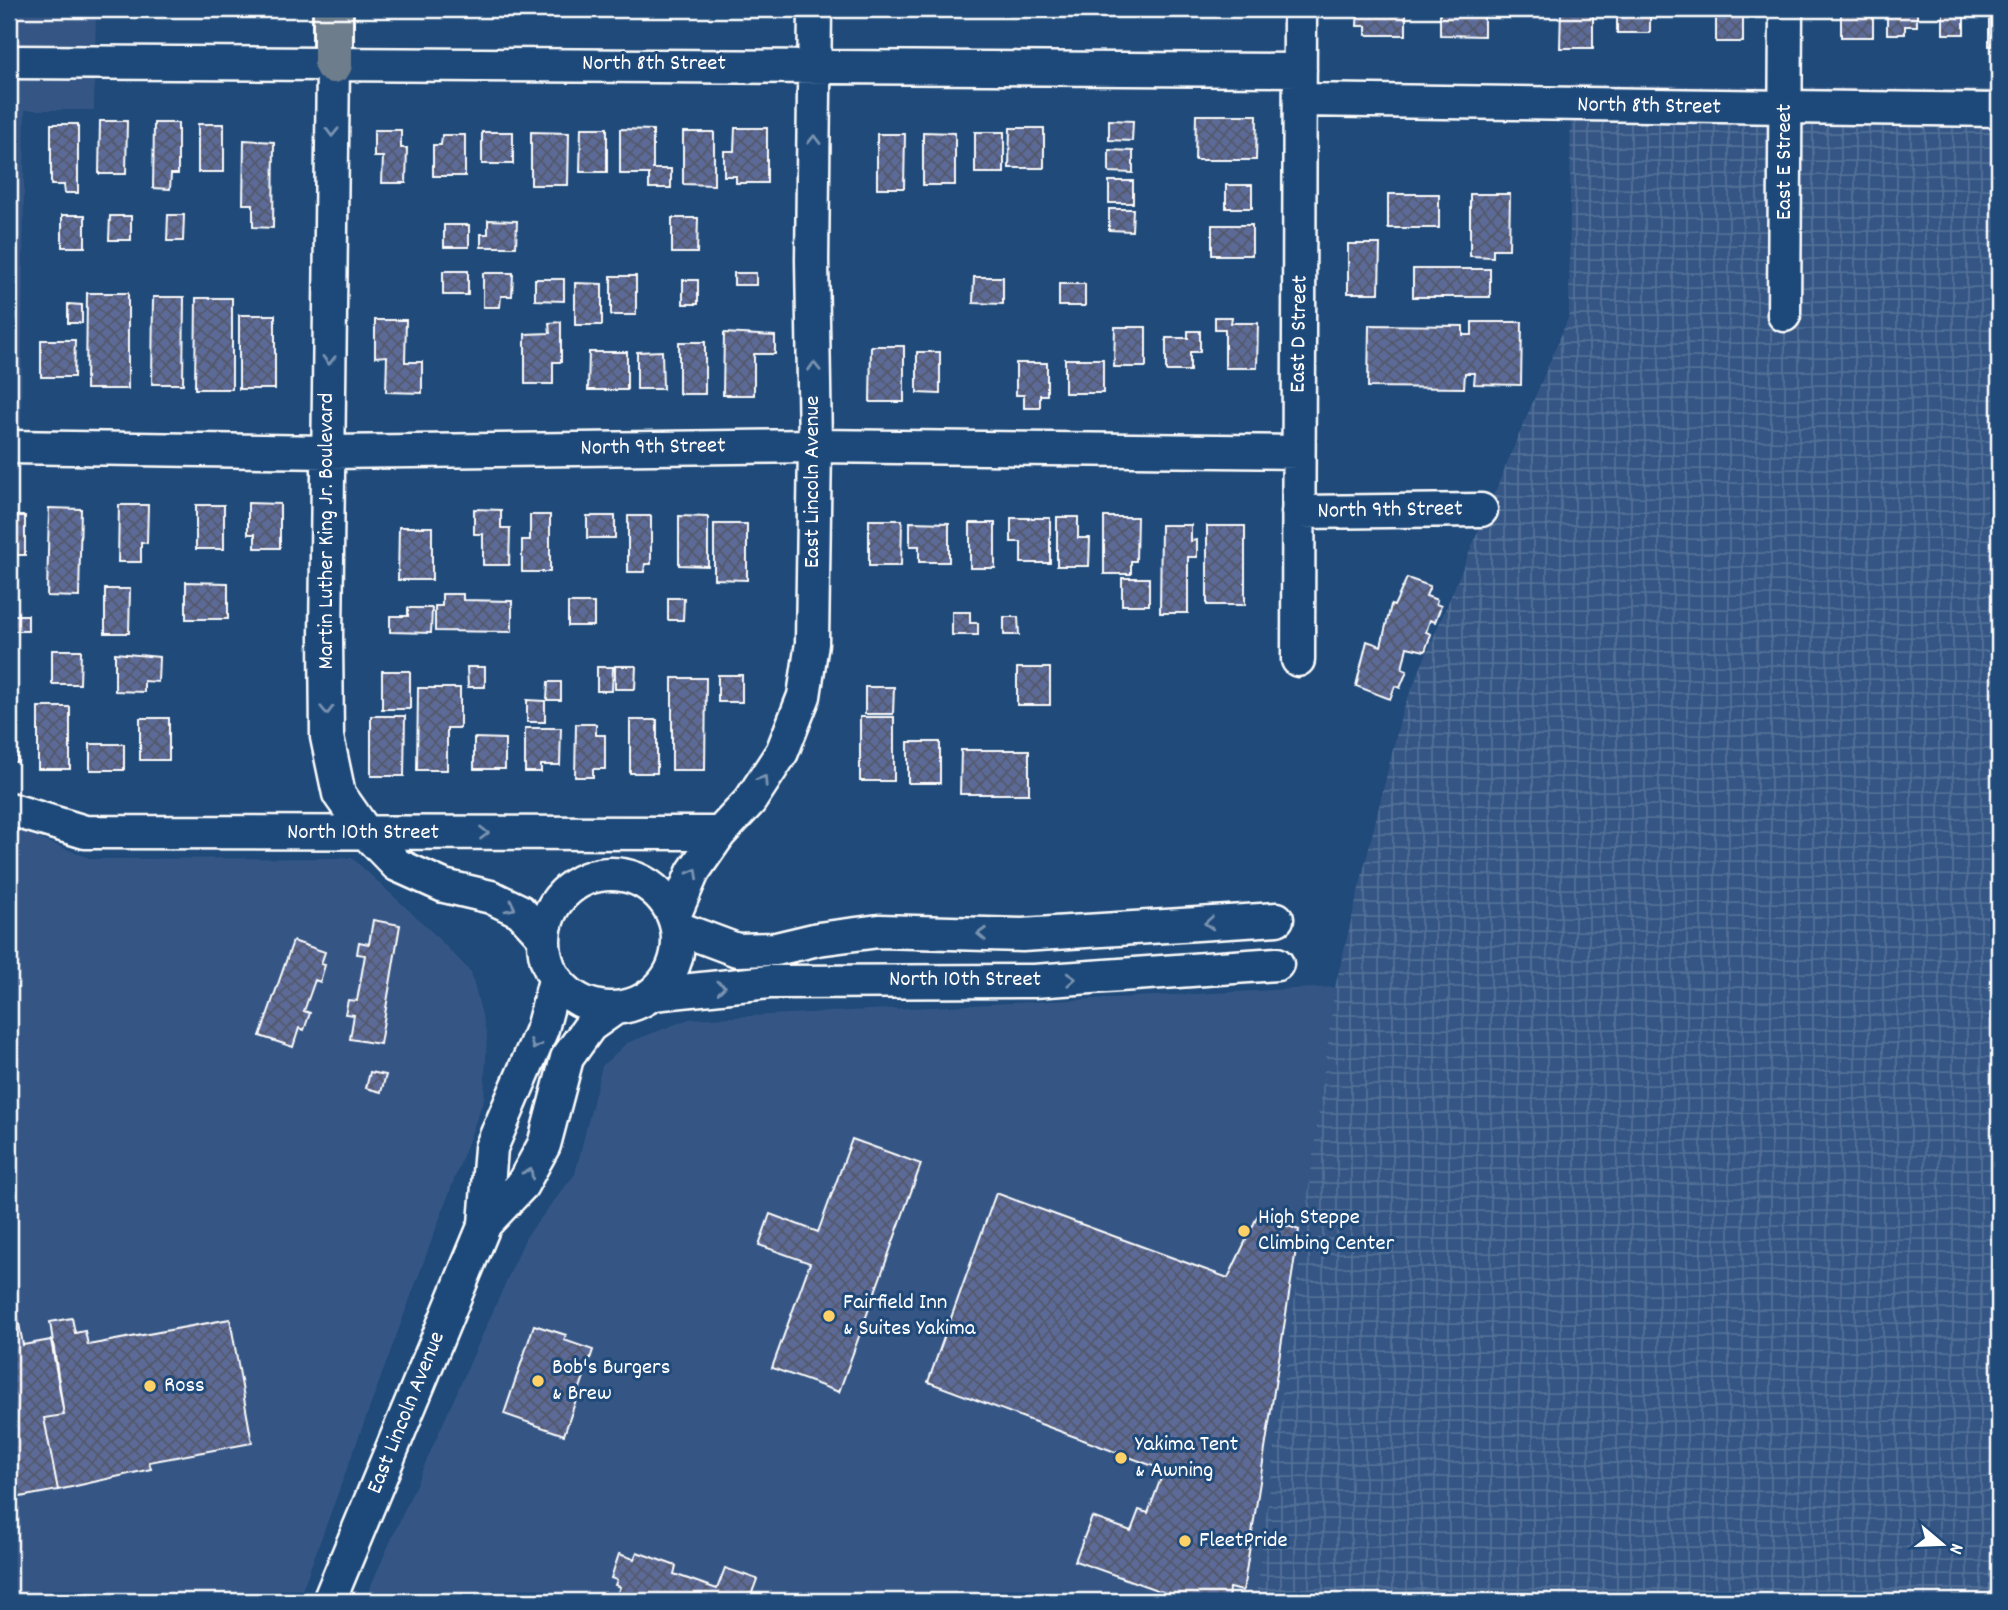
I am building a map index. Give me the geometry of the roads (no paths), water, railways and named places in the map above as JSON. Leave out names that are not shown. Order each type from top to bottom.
[{"type":"main road","name":"Martin Luther King Jr. Boulevard","points":[[333,9],[333,64]]},
{"type":"street","name":"East Lincoln Avenue","points":[[676,922],[693,872],[720,833],[750,801],[782,752],[804,696],[812,643],[815,9]]},
{"type":"street","name":"East D Street","points":[[1298,660],[1300,9]]},
{"type":"street","name":"East E Street","points":[[1784,315],[1786,9]]},
{"type":"street","name":"North 8th Street","points":[[9,62],[815,65],[1785,109],[1999,110]]},
{"type":"street","name":"Martin Luther King Jr. Boulevard","points":[[333,64],[327,737],[339,794],[367,834],[397,865],[444,886],[501,901],[520,911],[543,936]]},
{"type":"street","name":"North 9th Street","points":[[9,447],[328,452],[815,446],[1298,452]]},
{"type":"street","name":"North 9th Street","points":[[1298,512],[1481,510]]},
{"type":"street","name":"North 10th Street","points":[[9,808],[85,832],[720,833]]},
{"type":"street","points":[[601,874],[624,874],[645,883],[663,897],[676,922],[679,947],[675,965],[666,981],[653,995],[635,1005],[614,1009],[592,1007],[571,996],[555,980],[546,959],[543,936],[549,914],[561,895],[579,881],[601,874]]},
{"type":"street","name":"North 10th Street","points":[[676,922],[737,950],[776,949],[818,939],[879,931],[1022,935],[1277,919]]},
{"type":"street","name":"North 10th Street","points":[[653,995],[769,982],[1034,981],[1277,964]]},
{"type":"street","name":"East Lincoln Avenue","points":[[329,1601],[485,1224],[491,1148],[542,1029],[555,980]]},
{"type":"street","name":"East Lincoln Avenue","points":[[485,1224],[522,1185],[544,1145],[567,1058],[590,1026],[614,1009]]},
{"type":"place","name":"High Steppe Climbing Center","points":[[1244,1231]]},
{"type":"place","name":"Fairfield Inn & Suites Yakima","points":[[829,1316]]},
{"type":"place","name":"Bob's Burgers & Brew","points":[[538,1381]]},
{"type":"place","name":"Ross","points":[[150,1386]]},
{"type":"place","name":"Yakima Tent & Awning","points":[[1121,1458]]},
{"type":"place","name":"FleetPride","points":[[1185,1541]]}]
